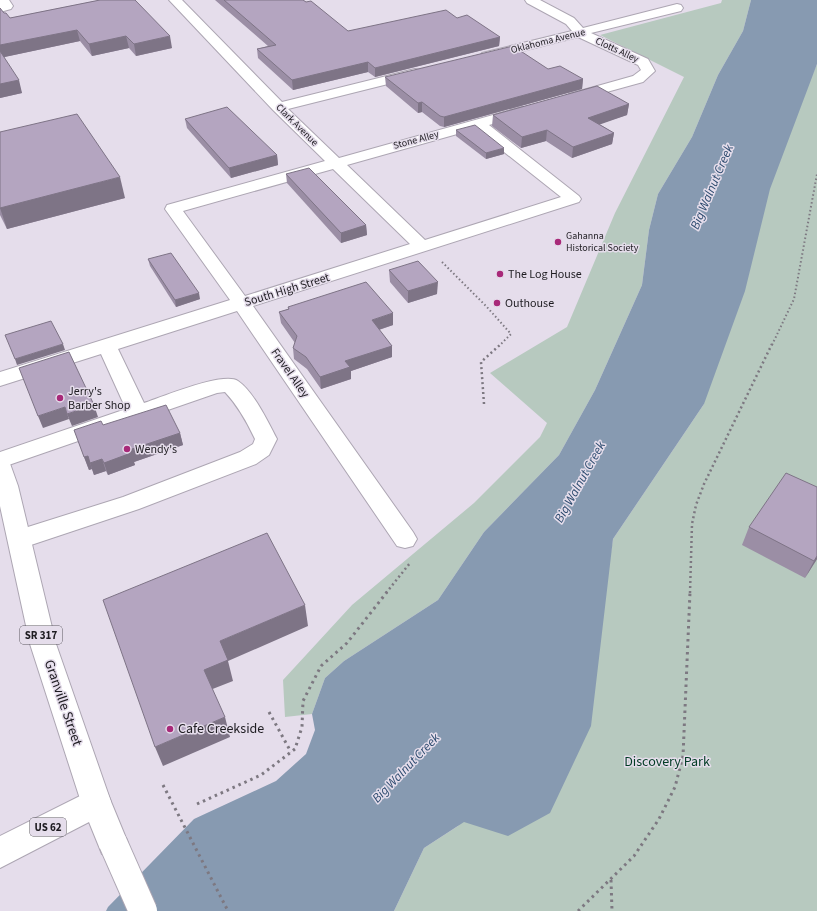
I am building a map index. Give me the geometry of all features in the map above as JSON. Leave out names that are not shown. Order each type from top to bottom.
[{"type":"main road","points":[[0,8],[7,6],[2,0]]},
{"type":"main road","name":"Clark Avenue","points":[[175,0],[278,107],[423,247]]},
{"type":"main road","name":"Clotts Alley","points":[[531,0],[570,21],[580,33],[643,62],[648,71],[638,79],[557,101]]},
{"type":"main road","name":"Oklahoma Avenue","points":[[478,58],[677,8]]},
{"type":"main road","points":[[278,107],[424,71]]},
{"type":"main road","name":"Stone Alley","points":[[173,208],[535,107]]},
{"type":"main road","name":"South High Street","points":[[0,379],[573,199],[477,123]]},
{"type":"main road","name":"Fravel Alley","points":[[173,208],[242,304],[405,539]]},
{"type":"main road","points":[[107,346],[138,412]]},
{"type":"main road","points":[[0,460],[215,386],[230,385],[238,392],[266,439],[261,449],[248,458],[222,469],[131,503],[20,539]]},
{"type":"main road","name":"Granville Street","points":[[0,464],[20,539],[43,644],[96,802],[143,911]]},
{"type":"main road","name":"US 62","points":[[0,853],[96,802]]},
{"type":"path","points":[[578,911],[634,856],[659,819],[675,787],[683,756],[692,524],[696,505],[704,484],[794,299],[817,174]]},
{"type":"path","points":[[438,258],[486,306],[511,334],[481,362],[484,404]]},
{"type":"path","points":[[197,804],[261,775],[295,749],[302,727],[303,701],[321,666],[347,643],[417,554],[405,539]]},
{"type":"path","points":[[269,712],[291,752]]},
{"type":"path","points":[[163,785],[228,911]]},
{"type":"path","points":[[610,879],[612,911]]},
{"type":"green space","points":[[722,0],[751,0],[743,31],[718,75],[692,137],[658,194],[649,230],[642,285],[595,390],[559,455],[484,532],[438,600],[344,661],[325,678],[312,714],[285,717],[283,680],[352,605],[474,503],[540,437],[547,423],[490,373],[567,327],[615,213],[684,77],[600,35],[721,3]]},
{"type":"green space","name":"Discovery Park","points":[[817,64],[817,911],[394,911],[424,848],[458,826],[609,565],[613,539],[704,404],[709,318]]},
{"type":"water","name":"Big Walnut Creek","points":[[751,0],[817,0],[817,64],[770,189],[745,291],[704,404],[613,539],[591,726],[550,813],[508,836],[464,822],[424,848],[394,911],[106,911],[108,907],[194,819],[276,781],[306,754],[315,730],[312,714],[325,678],[344,661],[438,600],[484,532],[559,455],[595,390],[642,285],[649,230],[658,194],[692,137],[718,75],[743,31]]},
{"type":"building","points":[[100,0],[135,0],[170,36],[134,44],[126,36],[89,44],[77,30],[0,45],[0,8],[10,18]]},
{"type":"building","points":[[224,0],[311,1],[348,31],[446,10],[457,18],[467,15],[500,37],[375,68],[368,62],[292,80],[257,49],[276,45]]},
{"type":"building","points":[[513,46],[548,69],[560,66],[583,79],[444,117],[440,116],[422,102],[418,103],[385,77]]},
{"type":"building","points":[[0,51],[19,80],[0,84]]},
{"type":"building","points":[[597,86],[629,104],[588,118],[614,133],[573,147],[547,130],[522,137],[493,115]]},
{"type":"building","points":[[227,107],[277,155],[229,168],[185,119]]},
{"type":"building","points":[[77,114],[120,177],[0,208],[0,132]]},
{"type":"building","points":[[475,125],[504,148],[486,153],[456,130]]},
{"type":"building","points":[[309,168],[366,225],[341,233],[286,174]]},
{"type":"building","points":[[171,253],[199,293],[175,300],[148,259]]},
{"type":"building","points":[[418,261],[438,282],[408,291],[389,270]]},
{"type":"building","points":[[366,282],[393,313],[372,320],[392,346],[345,361],[350,367],[320,377],[306,357],[293,348],[297,336],[279,312],[289,309],[288,307]]},
{"type":"building","points":[[51,321],[63,344],[15,359],[5,335]]},
{"type":"building","name":"Jerry's Barber Shop","points":[[69,352],[94,405],[67,414],[65,407],[38,416],[19,368]]},
{"type":"building","points":[[166,405],[180,433],[129,450],[131,453],[104,463],[102,459],[90,463],[88,456],[84,457],[74,430],[101,421],[103,425]]},
{"type":"building","points":[[786,473],[817,487],[817,556],[814,561],[749,527]]},
{"type":"building","points":[[267,533],[305,605],[220,641],[228,660],[204,670],[225,717],[155,747],[103,600]]},
{"type":"place","name":"Gahanna Historical Society","points":[[558,242]]},
{"type":"place","name":"The Log House","points":[[500,274]]},
{"type":"place","name":"Outhouse","points":[[497,303]]},
{"type":"place","name":"Jerry's Barber Shop","points":[[60,398]]},
{"type":"place","name":"Wendy's","points":[[127,449]]},
{"type":"place","name":"Cafe Creekside","points":[[170,729]]}]
